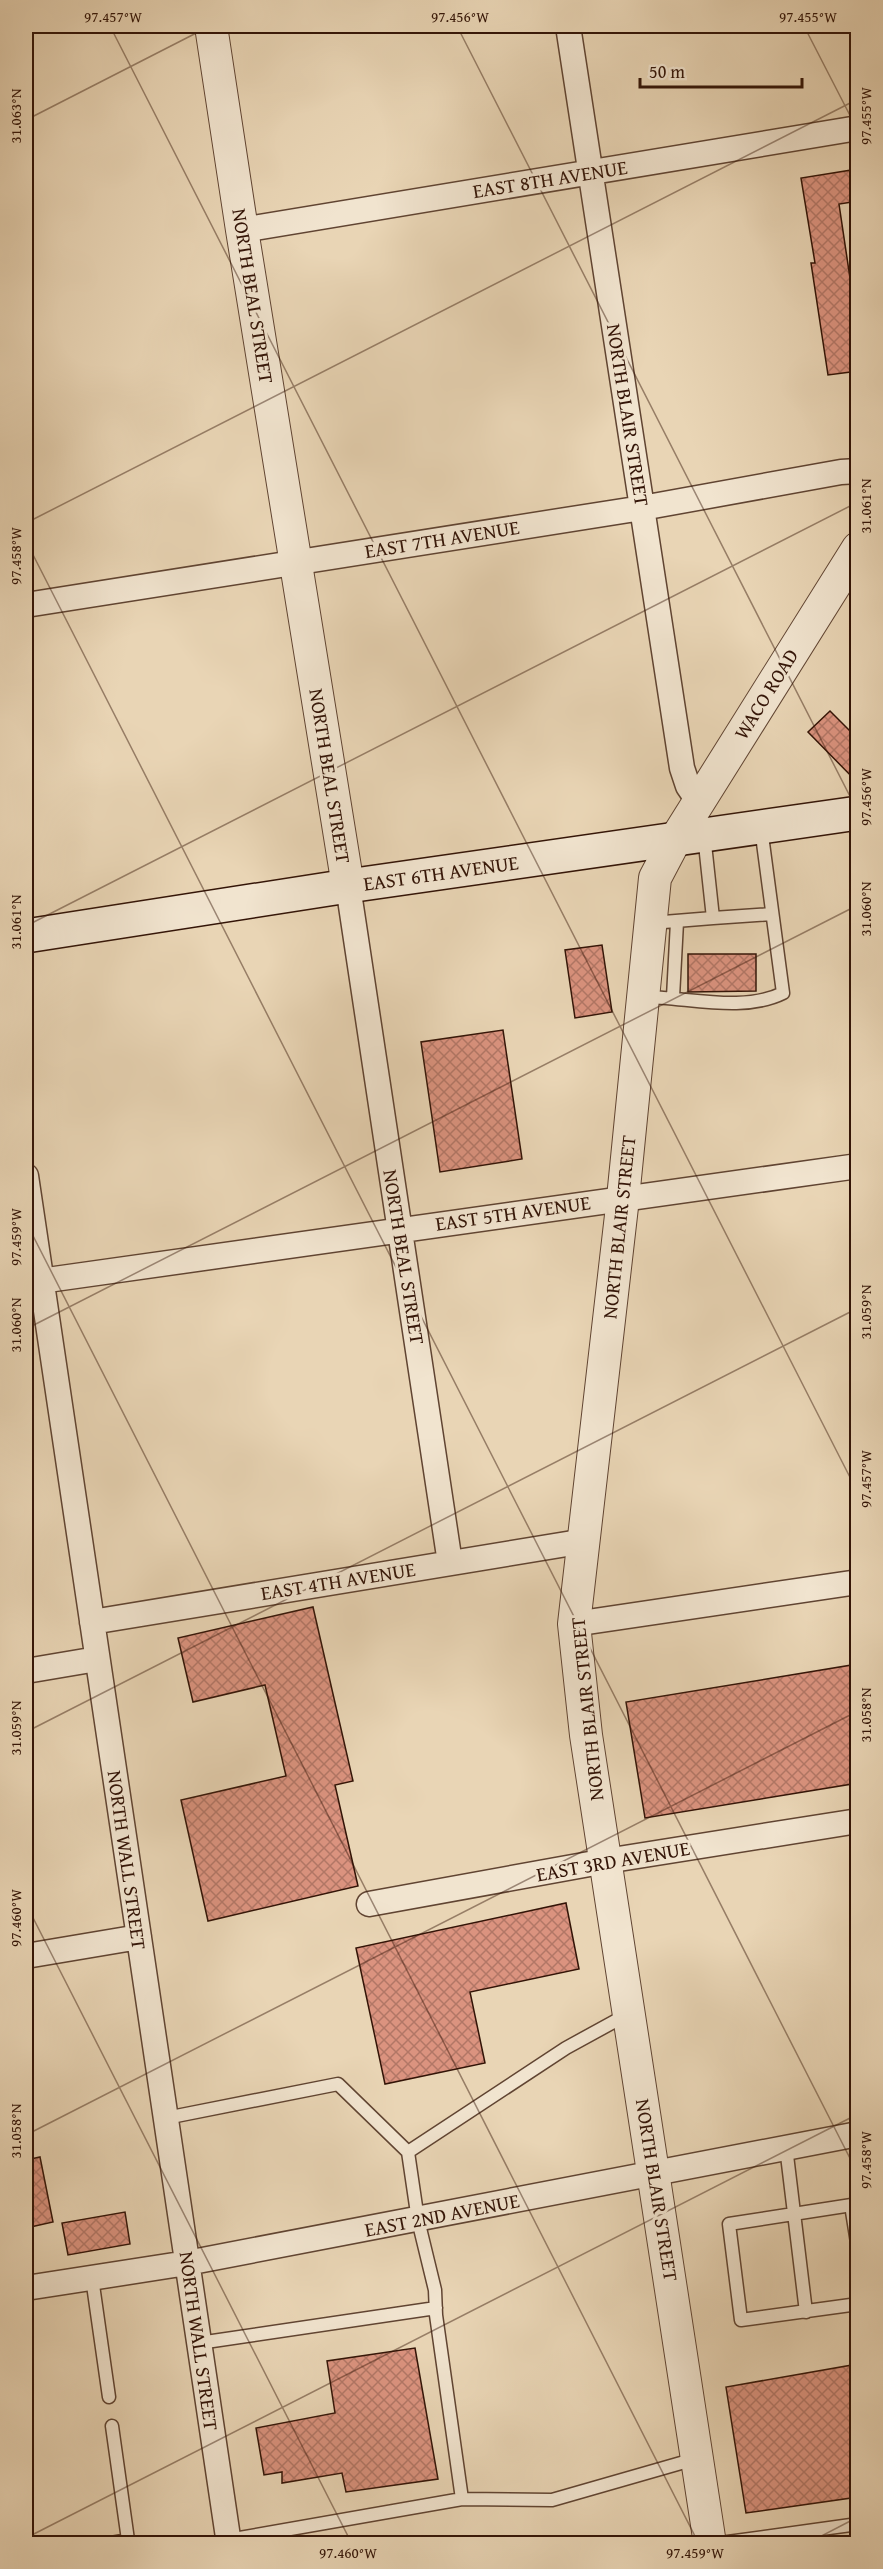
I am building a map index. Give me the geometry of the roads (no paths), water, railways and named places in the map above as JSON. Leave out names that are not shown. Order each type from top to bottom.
[{"type":"main road","name":"EAST 6TH AVENUE","points":[[26,936],[348,886],[858,813]]},
{"type":"street","name":"NORTH BEAL STREET","points":[[212,26],[242,230],[348,886],[450,1563]]},
{"type":"street","name":"NORTH BLAIR STREET","points":[[568,26],[682,768],[688,786],[699,802]]},
{"type":"street","name":"EAST 8TH AVENUE","points":[[242,230],[858,129]]},
{"type":"street","name":"EAST 7TH AVENUE","points":[[26,605],[642,508],[841,472],[858,471]]},
{"type":"street","name":"WACO ROAD","points":[[690,838],[699,802],[858,549]]},
{"type":"street","name":"NORTH BLAIR STREET","points":[[690,838],[655,878],[663,923],[658,997],[623,1198],[585,1541],[573,1624],[586,1735],[655,2174],[696,2459],[712,2544]]},
{"type":"street","name":"EAST 5TH AVENUE","points":[[33,1281],[858,1166]]},
{"type":"street","name":"NORTH WALL STREET","points":[[26,1176],[33,1281],[98,1659],[229,2542]]},
{"type":"street","name":"EAST 4TH AVENUE","points":[[92,1622],[585,1541]]},
{"type":"street","points":[[573,1624],[858,1582]]},
{"type":"street","points":[[26,1671],[98,1659]]},
{"type":"street","name":"EAST 3RD AVENUE","points":[[369,1904],[606,1861],[858,1821]]},
{"type":"street","points":[[26,1956],[139,1937]]},
{"type":"street","name":"EAST 2ND AVENUE","points":[[26,2288],[188,2263],[858,2134]]},
{"type":"lane","points":[[658,997],[693,1002],[770,999],[783,993],[761,827]]},
{"type":"lane","points":[[690,838],[713,918]]},
{"type":"lane","points":[[663,923],[772,914]]},
{"type":"lane","points":[[408,2152],[566,2049],[630,2013]]},
{"type":"lane","points":[[166,2118],[338,2084],[408,2152],[418,2220],[435,2290],[462,2499]]},
{"type":"lane","points":[[786,2147],[806,2312]]},
{"type":"lane","points":[[858,2249],[854,2205],[729,2224],[741,2319],[858,2304]]},
{"type":"lane","points":[[92,2278],[109,2397]]},
{"type":"lane","points":[[199,2343],[436,2308]]},
{"type":"lane","points":[[106,2544],[128,2542],[112,2426]]},
{"type":"lane","points":[[229,2542],[462,2499],[552,2500],[696,2459]]},
{"type":"lane","points":[[712,2544],[858,2524]]}]
